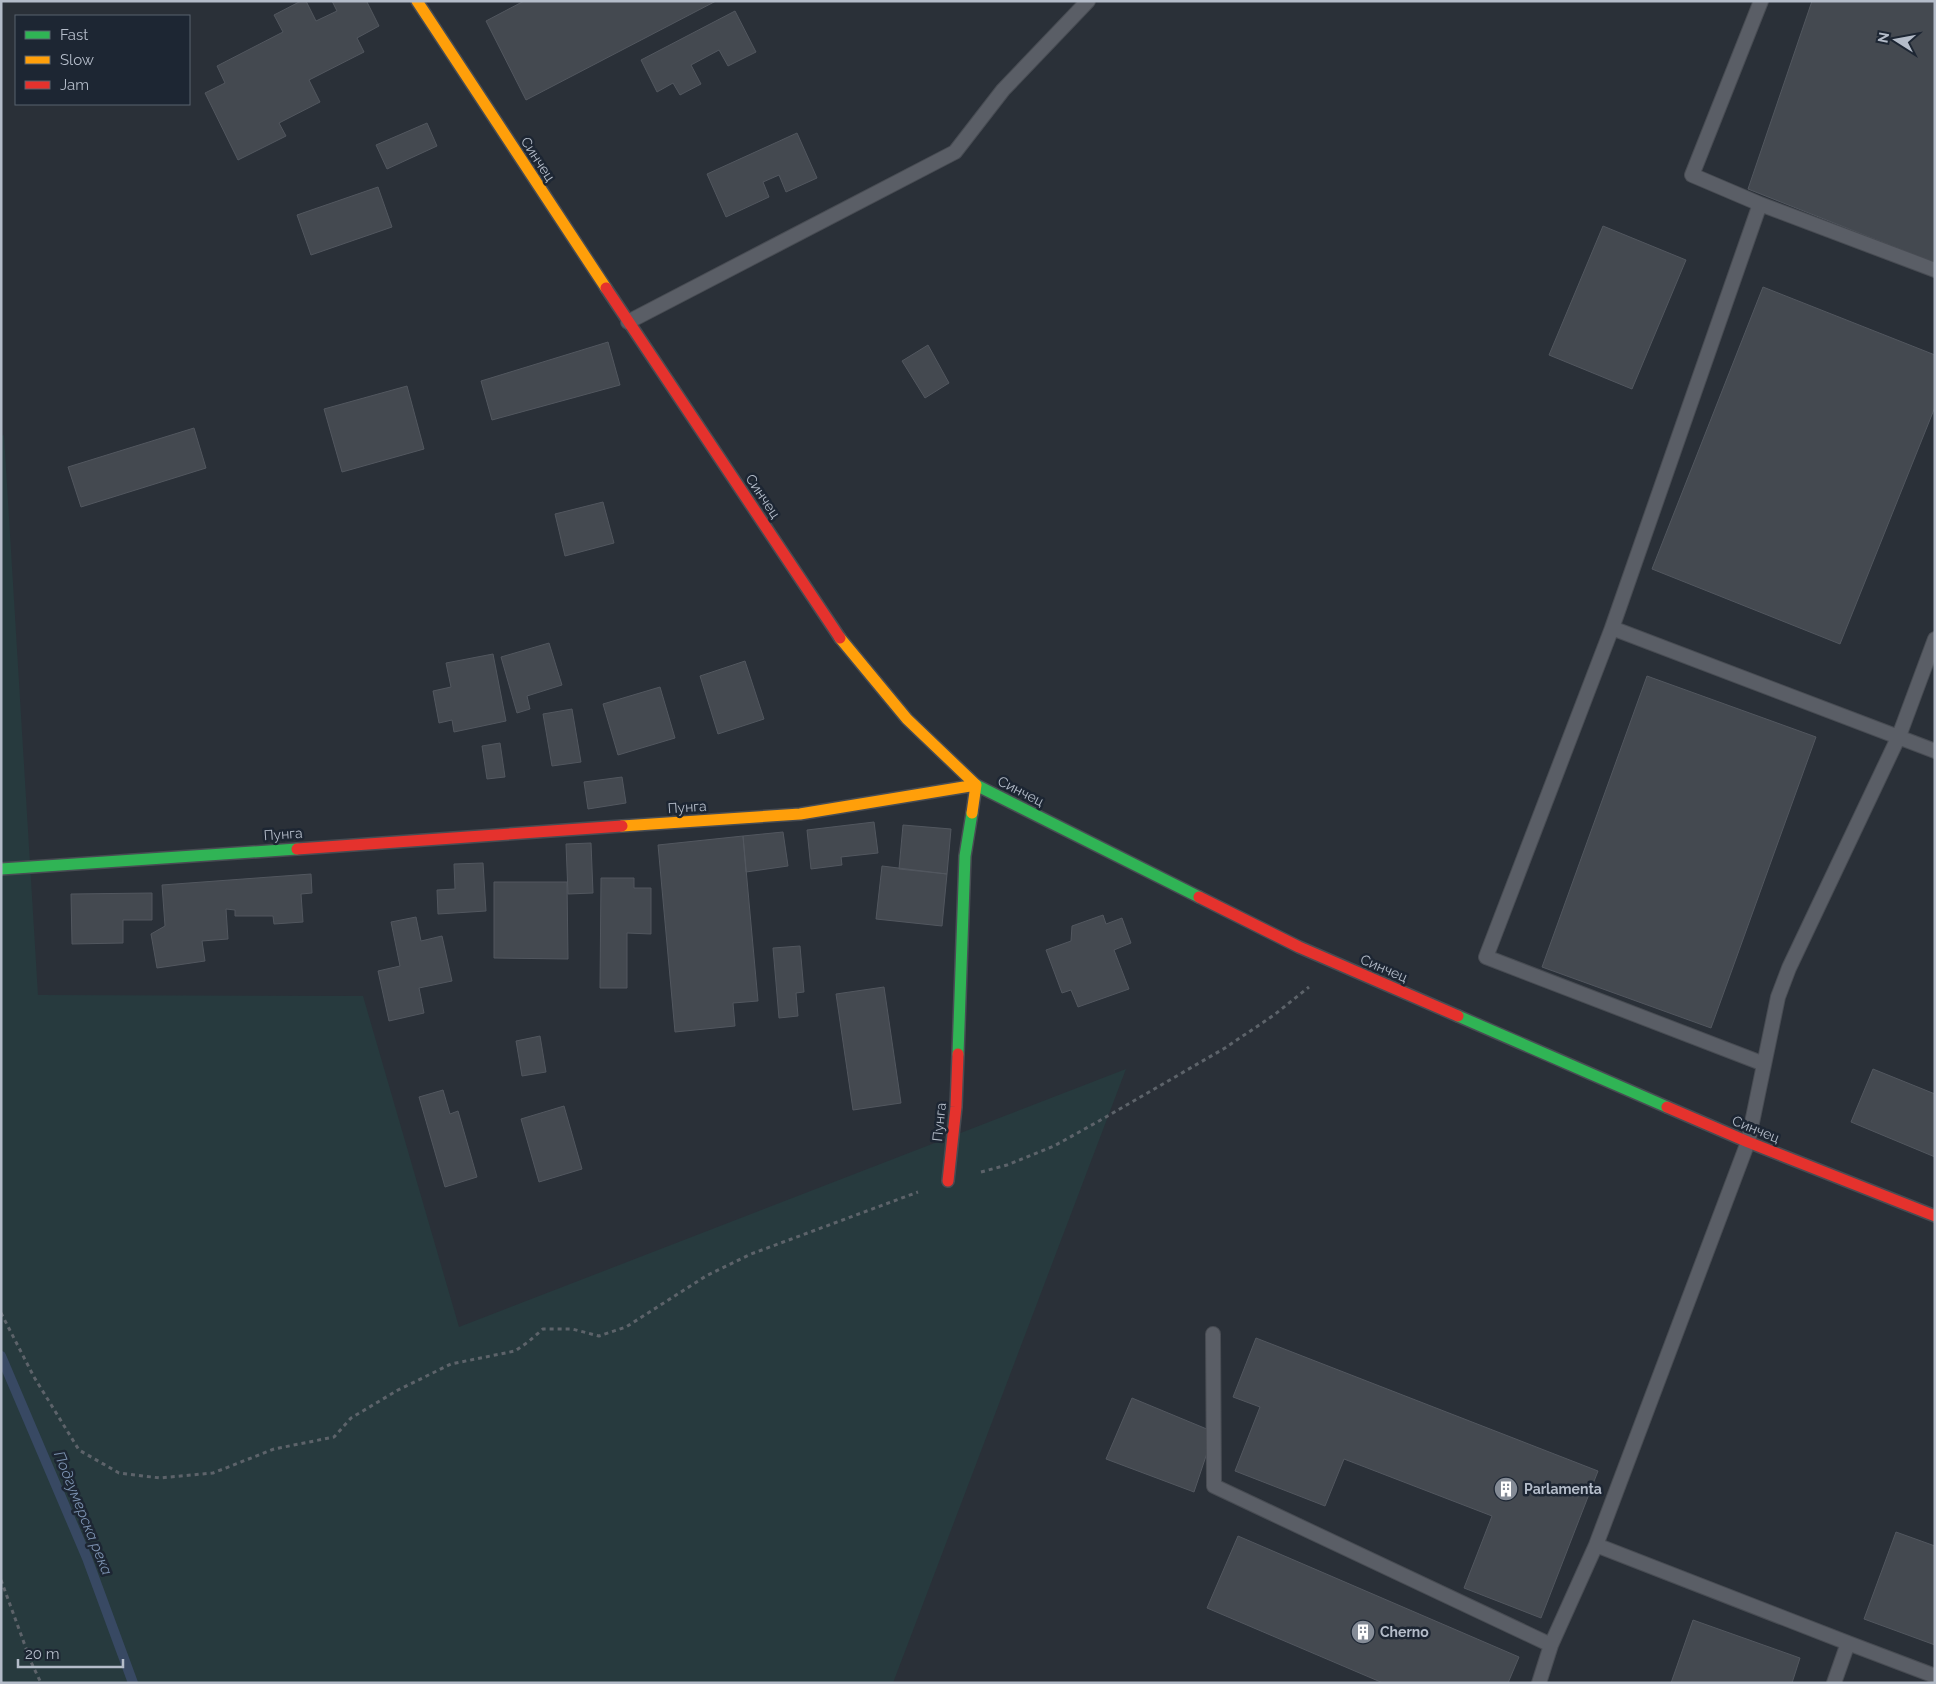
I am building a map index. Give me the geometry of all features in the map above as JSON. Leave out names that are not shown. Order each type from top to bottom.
[{"type":"street","name":"Синчец","points":[[417,1],[628,322],[844,644],[907,719],[976,785],[1299,948],[1748,1142],[1935,1216]]},
{"type":"street","name":"Пунга","points":[[1,869],[800,814],[976,785],[965,856],[956,1106],[948,1181]]},
{"type":"lane","points":[[628,322],[955,152],[1003,90],[1088,1]]},
{"type":"lane","points":[[1761,1],[1692,175],[1760,204],[1935,270]]},
{"type":"lane","points":[[1760,204],[1612,628],[1486,957],[1764,1064]]},
{"type":"lane","points":[[1612,628],[1935,751]]},
{"type":"lane","points":[[1539,1683],[1551,1646],[1596,1545],[1748,1142],[1778,997],[1789,968],[1899,736],[1935,639]]},
{"type":"lane","points":[[1213,1334],[1214,1486],[1551,1646]]},
{"type":"lane","points":[[1596,1545],[1935,1676]]},
{"type":"lane","points":[[1834,1683],[1848,1643]]},
{"type":"path","points":[[1,1313],[34,1377],[79,1450],[120,1473],[160,1478],[212,1473],[274,1449],[334,1437],[351,1418],[398,1390],[450,1364],[515,1351],[543,1329],[572,1329],[599,1336],[626,1327],[706,1276],[750,1254],[948,1181],[1007,1165],[1062,1142],[1225,1048],[1274,1015],[1337,964]]},
{"type":"path","points":[[1,1580],[31,1662],[42,1683]]},
{"type":"green space","points":[[4,435],[38,995],[363,996],[459,1327],[1126,1069],[893,1683],[1,1683],[1,436]]},
{"type":"building","points":[[301,1],[306,1],[316,21],[337,11],[332,1],[369,1],[367,2],[379,26],[357,38],[364,52],[309,80],[320,102],[279,123],[286,136],[238,160],[205,93],[225,83],[217,66],[283,32],[274,15]]},
{"type":"building","points":[[524,1],[716,1],[526,100],[486,21]]},
{"type":"building","points":[[1812,1],[1935,1],[1935,263],[1748,189]]},
{"type":"building","points":[[735,11],[756,52],[728,66],[719,50],[691,65],[701,84],[680,95],[673,83],[657,92],[641,60]]},
{"type":"building","points":[[427,123],[437,146],[387,169],[376,145]]},
{"type":"building","points":[[797,133],[817,178],[786,192],[779,175],[763,182],[769,197],[726,217],[707,174]]},
{"type":"building","points":[[378,187],[392,227],[311,255],[297,215]]},
{"type":"building","points":[[1603,226],[1686,260],[1632,389],[1549,355]]},
{"type":"building","points":[[1763,287],[1935,355],[1935,407],[1840,644],[1652,569]]},
{"type":"building","points":[[608,342],[620,385],[492,420],[481,381]]},
{"type":"building","points":[[928,345],[949,383],[925,398],[902,361]]},
{"type":"building","points":[[407,386],[424,449],[342,472],[324,409]]},
{"type":"building","points":[[194,428],[206,468],[81,507],[68,467]]},
{"type":"building","points":[[603,502],[614,543],[565,556],[555,514]]},
{"type":"building","points":[[549,643],[562,685],[527,696],[530,709],[517,713],[501,657]]},
{"type":"building","points":[[493,654],[506,721],[454,732],[452,720],[439,723],[433,691],[451,687],[446,663]]},
{"type":"building","points":[[745,661],[764,719],[718,734],[700,676]]},
{"type":"building","points":[[1647,676],[1816,737],[1711,1028],[1542,967]]},
{"type":"building","points":[[660,687],[675,738],[618,755],[603,704]]},
{"type":"building","points":[[572,709],[581,762],[552,766],[543,714]]},
{"type":"building","points":[[500,743],[505,777],[487,779],[482,746]]},
{"type":"building","points":[[622,777],[626,803],[588,809],[584,782]]},
{"type":"building","points":[[874,822],[878,853],[841,857],[842,865],[811,869],[807,830]]},
{"type":"building","points":[[903,825],[951,829],[947,874],[899,869]]},
{"type":"building","points":[[783,832],[788,866],[746,872],[743,836]]},
{"type":"building","points":[[743,836],[758,1001],[733,1003],[735,1026],[675,1032],[658,845]]},
{"type":"building","points":[[591,843],[593,893],[568,894],[566,844]]},
{"type":"building","points":[[483,863],[486,911],[438,914],[437,890],[455,889],[454,864]]},
{"type":"building","points":[[882,866],[947,874],[942,926],[876,919]]},
{"type":"building","points":[[311,874],[312,893],[301,894],[303,922],[274,924],[273,916],[235,916],[235,910],[226,909],[228,939],[202,941],[205,961],[157,968],[151,934],[165,926],[162,885]]},
{"type":"building","points":[[601,878],[634,878],[634,888],[651,888],[651,934],[627,933],[627,988],[600,988]]},
{"type":"building","points":[[494,882],[567,882],[568,959],[494,958]]},
{"type":"building","points":[[152,893],[152,920],[123,920],[123,943],[72,944],[71,894]]},
{"type":"building","points":[[1103,915],[1106,924],[1122,918],[1131,943],[1114,950],[1129,989],[1078,1007],[1071,990],[1062,993],[1046,950],[1071,941],[1072,926]]},
{"type":"building","points":[[416,917],[421,941],[442,936],[452,981],[419,988],[424,1013],[389,1021],[378,971],[400,966],[391,922]]},
{"type":"building","points":[[800,946],[804,992],[796,993],[798,1016],[779,1018],[773,948]]},
{"type":"building","points":[[884,987],[901,1103],[853,1110],[836,994]]},
{"type":"building","points":[[540,1036],[546,1072],[522,1076],[516,1041]]},
{"type":"building","points":[[1873,1069],[1935,1094],[1935,1157],[1851,1122]]},
{"type":"building","points":[[443,1090],[450,1114],[458,1111],[477,1177],[445,1187],[419,1097]]},
{"type":"building","points":[[564,1106],[582,1169],[539,1182],[521,1119]]},
{"type":"building","name":"Parlamenta","points":[[1256,1338],[1598,1471],[1541,1618],[1464,1588],[1492,1516],[1344,1459],[1325,1506],[1235,1471],[1260,1407],[1233,1397]]},
{"type":"building","points":[[1132,1398],[1214,1432],[1194,1492],[1106,1459]]},
{"type":"building","points":[[1896,1532],[1935,1546],[1935,1645],[1864,1619]]},
{"type":"building","name":"Cherno","points":[[1238,1536],[1519,1657],[1508,1683],[1383,1683],[1207,1608]]},
{"type":"building","points":[[1693,1620],[1800,1658],[1792,1683],[1671,1683]]},
{"type":"waterway","name":"Подгумерска река","points":[[1,1356],[87,1558],[133,1683]]},
{"type":"traffic: fast","points":[[976,785],[1199,897]]},
{"type":"traffic: fast","points":[[958,1054],[965,856],[972,813]]},
{"type":"traffic: fast","points":[[1,869],[297,849]]},
{"type":"traffic: fast","points":[[1458,1016],[1667,1107]]},
{"type":"traffic: slow","points":[[417,1],[606,288]]},
{"type":"traffic: slow","points":[[840,638],[907,719],[976,785]]},
{"type":"traffic: slow","points":[[622,826],[800,814],[976,785],[972,813]]},
{"type":"traffic: jam","points":[[606,288],[840,638]]},
{"type":"traffic: jam","points":[[297,849],[622,826]]},
{"type":"traffic: jam","points":[[1199,897],[1299,947],[1458,1016]]},
{"type":"traffic: jam","points":[[948,1181],[956,1107],[958,1054]]},
{"type":"traffic: jam","points":[[1667,1107],[1748,1142],[1935,1216]]},
{"type":"place","name":"Parlamenta","points":[[1506,1489]]},
{"type":"place","name":"Cherno","points":[[1363,1632]]}]
